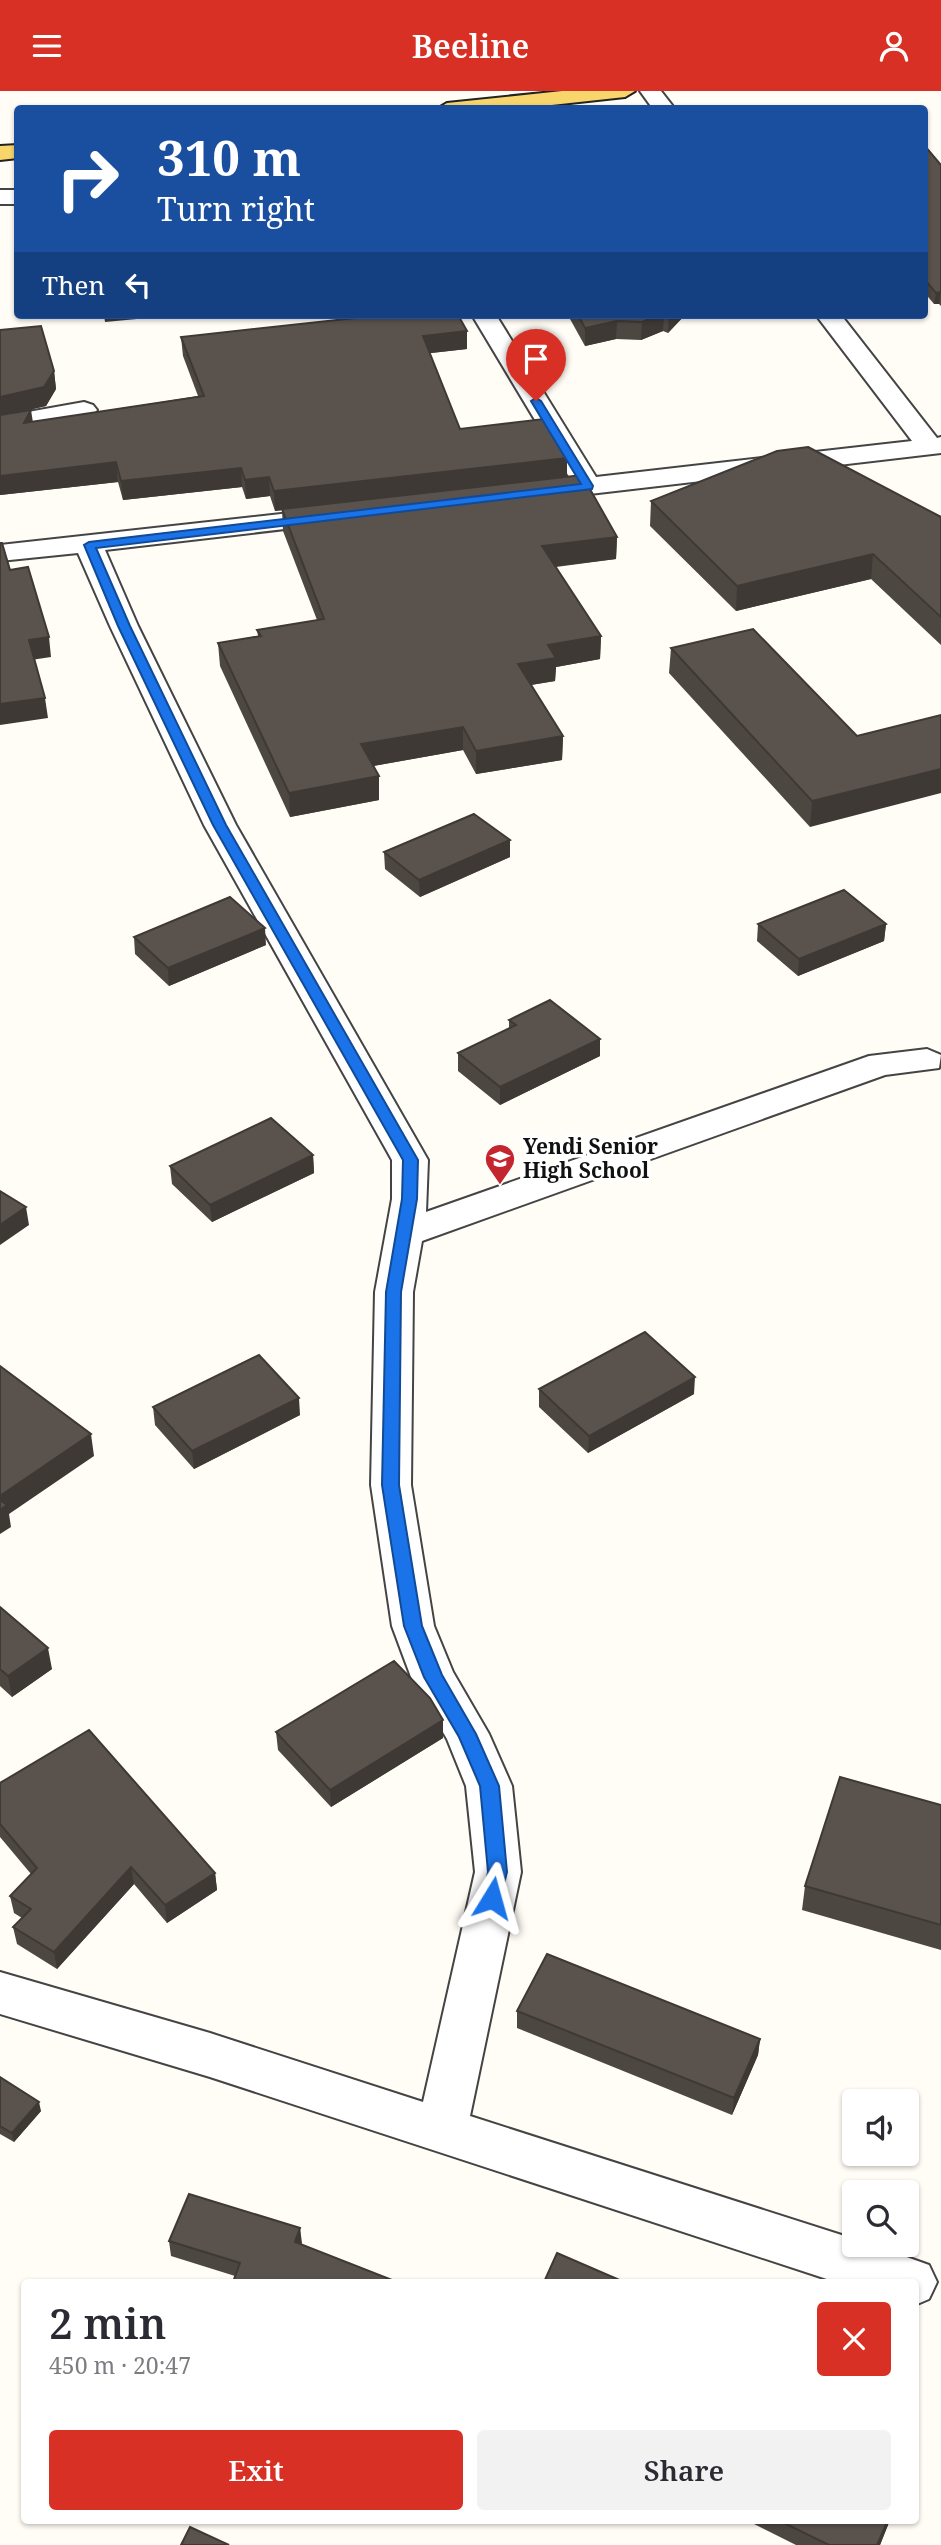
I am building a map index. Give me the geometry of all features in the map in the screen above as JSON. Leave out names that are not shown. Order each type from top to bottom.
[{"type":"main road","points":[[487,105],[625,91]]},
{"type":"street","points":[[650,91],[662,105]]},
{"type":"street","points":[[486,319],[588,486]]},
{"type":"street","points":[[831,319],[935,445]]},
{"type":"street","points":[[0,425],[84,411]]},
{"type":"street","points":[[519,495],[935,445]]},
{"type":"street","points":[[0,553],[366,512]]},
{"type":"street","points":[[89,545],[124,626],[220,825],[410,1160],[410,1199],[394,1292],[391,1485],[413,1626],[433,1677],[467,1734],[489,1786],[498,1872],[442,2130]]},
{"type":"street","points":[[402,1234],[881,1064],[927,1060]]},
{"type":"street","points":[[0,1993],[210,2055],[901,2279]]},
{"type":"street","points":[[919,2285],[941,2292]]},
{"type":"building","points":[[928,150],[941,165],[941,292],[936,293],[928,284]]},
{"type":"building","points":[[346,319],[460,319],[467,331],[423,336],[460,429],[544,419],[567,458],[274,491],[269,477],[245,480],[241,468],[121,481],[116,462],[0,476],[0,415],[31,410],[24,423],[204,396],[181,337]]},
{"type":"building","points":[[580,319],[649,319],[642,322],[617,321],[585,328]]},
{"type":"building","points":[[41,326],[54,371],[44,387],[0,397],[0,330]]},
{"type":"building","points":[[808,447],[941,517],[941,617],[873,554],[737,586],[651,501],[777,451]]},
{"type":"building","points":[[582,475],[617,537],[542,546],[601,636],[548,645],[556,658],[518,664],[563,736],[476,751],[463,727],[361,744],[379,776],[289,793],[218,643],[261,636],[257,630],[324,619],[282,509]]},
{"type":"building","points":[[0,543],[10,570],[28,567],[49,637],[29,640],[45,698],[0,704]]},
{"type":"building","points":[[753,629],[857,736],[941,715],[941,769],[812,801],[671,648]]},
{"type":"building","points":[[474,814],[510,840],[419,880],[384,852]]},
{"type":"building","points":[[844,890],[886,924],[799,959],[758,924]]},
{"type":"building","points":[[230,897],[265,928],[168,968],[134,937]]},
{"type":"building","points":[[550,1000],[600,1039],[500,1087],[458,1053],[516,1025],[509,1020]]},
{"type":"building","points":[[271,1118],[313,1155],[210,1205],[170,1166]]},
{"type":"building","points":[[0,1191],[26,1207],[0,1225]]},
{"type":"building","points":[[645,1332],[695,1377],[589,1436],[539,1389]]},
{"type":"building","points":[[259,1355],[299,1398],[192,1451],[153,1407]]},
{"type":"building","points":[[0,1366],[91,1434],[0,1496]]},
{"type":"building","points":[[0,1500],[7,1505],[0,1510]]},
{"type":"building","points":[[0,1607],[48,1648],[8,1676],[0,1669]]},
{"type":"building","points":[[394,1661],[430,1698],[443,1720],[330,1790],[276,1732]]},
{"type":"building","points":[[89,1730],[215,1873],[165,1905],[131,1867],[54,1952],[13,1927],[31,1909],[10,1896],[37,1868],[0,1824],[0,1783]]},
{"type":"building","points":[[840,1777],[941,1805],[941,1925],[805,1886]]},
{"type":"building","points":[[547,1954],[760,2039],[734,2098],[517,2011]]},
{"type":"building","points":[[0,2077],[39,2102],[12,2133],[0,2126]]},
{"type":"building","points":[[189,2194],[300,2228],[295,2242],[389,2279],[234,2279],[240,2263],[169,2241]]},
{"type":"building","points":[[557,2253],[617,2279],[545,2279]]},
{"type":"building","points":[[786,2524],[886,2524],[877,2545],[829,2545]]},
{"type":"building","points":[[190,2527],[229,2545],[181,2545]]},
{"type":"place","name":"Yendi Senior High School","points":[[500,1186]]},
{"type":"route","points":[[492,1898],[498,1872],[489,1786],[467,1734],[433,1677],[413,1626],[391,1485],[394,1292],[410,1199],[410,1160],[220,825],[124,626],[89,545],[588,486],[536,401]]}]
